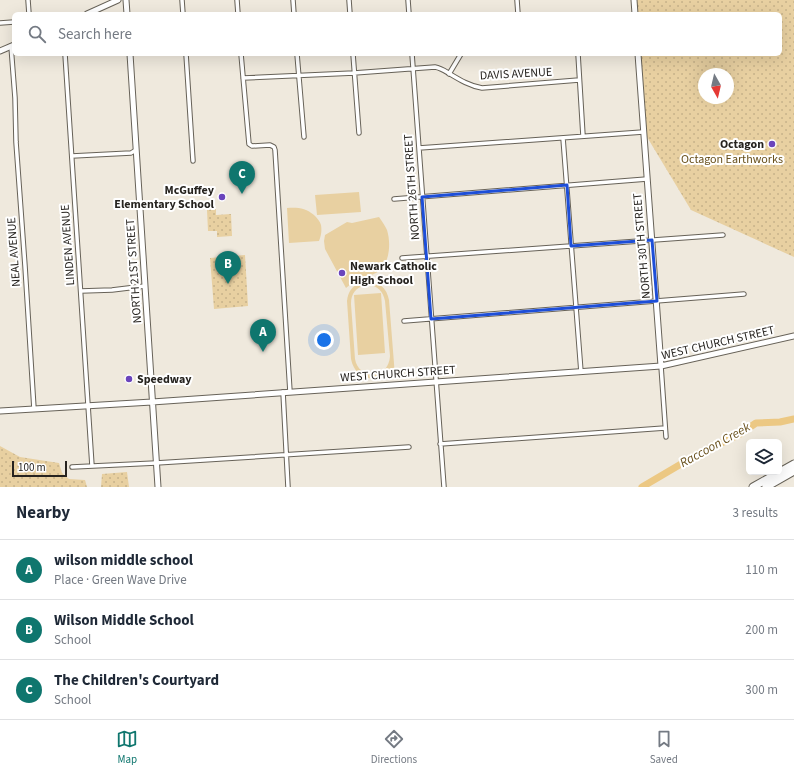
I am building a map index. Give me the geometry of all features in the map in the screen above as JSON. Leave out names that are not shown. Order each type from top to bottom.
[{"type":"highway","points":[[753,487],[794,464]]},
{"type":"highway","points":[[766,487],[794,471]]},
{"type":"street","points":[[28,0],[28,12]]},
{"type":"street","points":[[91,12],[118,0]]},
{"type":"street","points":[[126,0],[127,12]]},
{"type":"street","points":[[182,0],[183,12]]},
{"type":"street","points":[[237,0],[238,12]]},
{"type":"street","points":[[293,0],[294,12]]},
{"type":"street","points":[[349,0],[350,12]]},
{"type":"street","points":[[408,0],[409,12]]},
{"type":"street","points":[[517,0],[518,12]]},
{"type":"street","points":[[634,0],[635,12]]},
{"type":"street","points":[[0,23],[12,22]]},
{"type":"street","points":[[0,51],[12,45]]},
{"type":"street","name":"NEAL AVENUE","points":[[13,56],[16,142],[34,409]]},
{"type":"street","name":"LINDEN AVENUE","points":[[65,56],[92,466]]},
{"type":"street","name":"NORTH 21ST STREET","points":[[130,56],[158,487]]},
{"type":"street","points":[[186,56],[193,161]]},
{"type":"street","points":[[241,56],[248,142],[252,146],[270,145],[274,147],[275,150],[290,392]]},
{"type":"street","points":[[297,56],[304,137]]},
{"type":"street","points":[[353,56],[359,133]]},
{"type":"street","name":"NORTH 26TH STREET","points":[[412,56],[444,487]]},
{"type":"street","points":[[450,74],[460,56]]},
{"type":"street","points":[[578,56],[583,136]]},
{"type":"street","name":"NORTH 30TH STREET","points":[[638,56],[666,437]]},
{"type":"street","name":"DAVIS AVENUE","points":[[243,78],[354,73],[435,67],[441,68],[468,84],[482,88],[580,80]]},
{"type":"street","points":[[419,148],[643,132]]},
{"type":"street","points":[[563,138],[580,372]]},
{"type":"street","points":[[72,156],[131,153],[136,150]]},
{"type":"street","points":[[394,199],[647,179]]},
{"type":"street","points":[[402,258],[723,235]]},
{"type":"street","points":[[81,292],[145,286]]},
{"type":"street","points":[[404,321],[744,294]]},
{"type":"street","name":"WEST CHURCH STREET","points":[[0,411],[152,402],[661,366],[794,336]]},
{"type":"street","points":[[283,392],[288,487]]},
{"type":"street","points":[[440,444],[666,428]]},
{"type":"street","points":[[72,467],[409,447]]},
{"type":"highlighted area","points":[[567,185],[571,246],[652,240],[657,301],[431,319],[422,197]]},
{"type":"green space","name":"Octagon Earthworks","points":[[636,0],[794,0],[794,257],[691,210],[644,132],[639,56],[782,56],[782,12],[636,12]]},
{"type":"green space","points":[[359,192],[361,212],[317,215],[315,195]]},
{"type":"green space","points":[[287,208],[305,209],[315,216],[321,225],[319,241],[289,243]]},
{"type":"green space","points":[[216,209],[216,215],[231,214],[232,236],[217,237],[217,231],[208,231],[207,210]]},
{"type":"green space","points":[[379,217],[387,230],[388,235],[389,252],[385,263],[377,272],[358,280],[346,288],[325,249],[325,235],[347,222],[352,223]]},
{"type":"green space","points":[[245,255],[248,306],[214,309],[210,258]]},
{"type":"green space","points":[[363,281],[372,281],[380,285],[388,295],[395,376],[391,376],[390,369],[379,377],[367,378],[357,372],[353,366],[351,359],[347,301],[350,291]],"holes":[[[367,285],[377,287],[384,297],[390,356],[385,369],[380,373],[374,374],[368,374],[362,371],[355,359],[351,304],[352,297],[357,289]]]},
{"type":"green space","points":[[381,293],[385,353],[358,355],[354,295]]},
{"type":"green space","points":[[0,446],[20,457],[59,463],[62,473],[69,479],[85,480],[87,487],[0,487]]},
{"type":"green space","points":[[127,472],[129,487],[101,487],[102,474]]},
{"type":"waterway","name":"Raccoon Creek","points":[[642,487],[698,454],[740,434],[756,423],[780,422],[794,419]]},
{"type":"place","name":"Octagon","points":[[772,144]]},
{"type":"place","name":"The Children's Courtyard","points":[[242,194]]},
{"type":"place","name":"McGuffey Elementary School","points":[[222,197]]},
{"type":"place","name":"Newark Catholic High School","points":[[342,273]]},
{"type":"place","name":"Wilson Middle School","points":[[228,284]]},
{"type":"place","name":"wilson middle school","points":[[263,352]]},
{"type":"place","name":"Speedway","points":[[129,379]]}]
